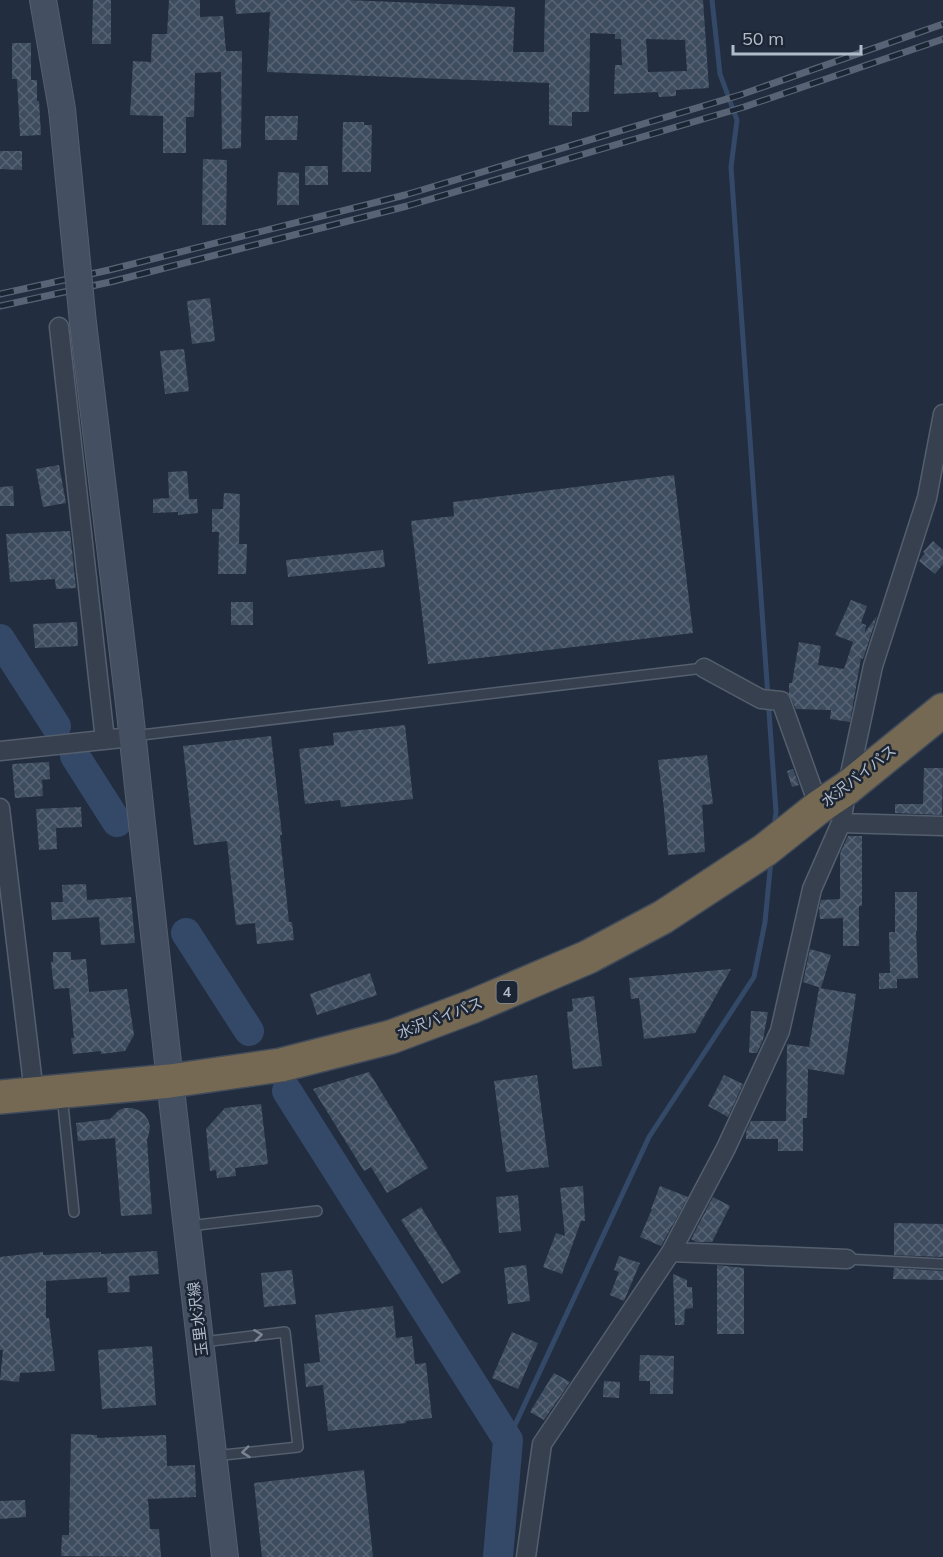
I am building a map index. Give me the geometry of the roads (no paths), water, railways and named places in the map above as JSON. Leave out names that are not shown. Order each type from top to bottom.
[{"type":"highway","name":"水沢バイパス","points":[[0,1097],[170,1081],[281,1065],[391,1037],[471,1007],[588,957],[663,917],[765,850],[830,815],[847,788],[943,710]]},
{"type":"street","name":"玉里水沢線","points":[[43,0],[62,109],[83,323],[129,704],[225,1557]]},
{"type":"street","points":[[59,327],[105,740]]},
{"type":"street","points":[[847,788],[873,666],[927,498],[943,414]]},
{"type":"street","points":[[526,1557],[542,1444],[671,1252],[726,1148],[780,1031],[830,815],[781,701],[761,699],[704,668]]},
{"type":"street","points":[[0,751],[131,737]]},
{"type":"street","points":[[0,808],[48,1091]]},
{"type":"street","points":[[830,815],[943,826]]},
{"type":"street","points":[[671,1252],[847,1259]]},
{"type":"lane","points":[[131,737],[704,668]]},
{"type":"lane","points":[[48,1091],[74,1212]]},
{"type":"lane","points":[[187,1226],[317,1211]]},
{"type":"lane","points":[[847,1259],[943,1264]]},
{"type":"lane","points":[[200,1342],[285,1332],[288,1355],[298,1446],[213,1456]]},
{"type":"waterway","points":[[712,0],[720,74],[737,120],[731,167],[776,812],[774,827]]},
{"type":"waterway","points":[[0,639],[56,726]]},
{"type":"waterway","points":[[75,756],[117,822]]},
{"type":"waterway","points":[[508,1440],[649,1137],[754,977],[765,922],[771,860]]},
{"type":"waterway","points":[[186,933],[249,1031]]},
{"type":"waterway","points":[[287,1091],[508,1440],[498,1557]]},
{"type":"railway","points":[[0,294],[109,270],[405,195],[740,95],[943,24]]},
{"type":"railway","points":[[0,306],[110,282],[407,206],[744,107],[943,39]]}]
